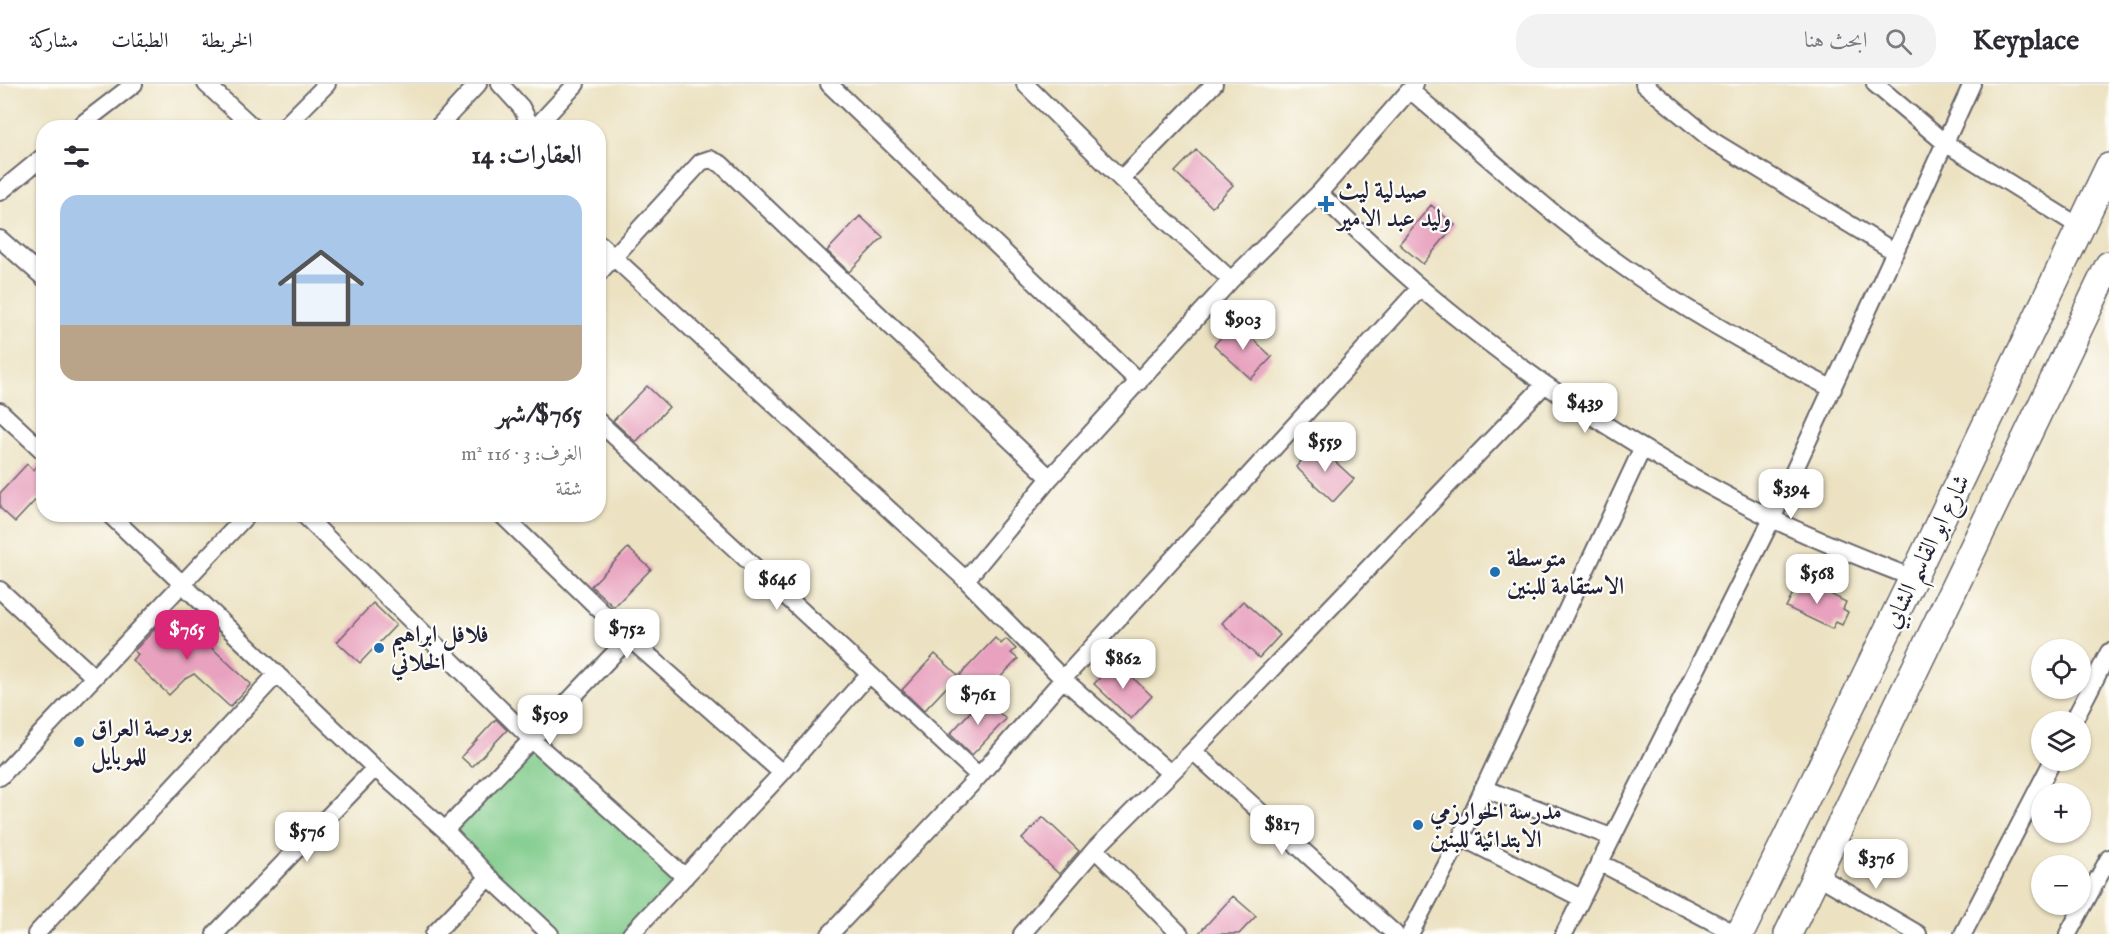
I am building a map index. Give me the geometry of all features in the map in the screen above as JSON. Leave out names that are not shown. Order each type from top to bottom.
[{"type":"main road","name":"شارع ابو القاسم الشابي","points":[[1738,934],[1820,771],[2109,167]]},
{"type":"main road","name":"شارع ابو القاسم الشابي","points":[[1788,934],[2109,265]]},
{"type":"main road","points":[[1820,771],[1858,788]]},
{"type":"street","points":[[87,120],[134,84]]},
{"type":"street","points":[[206,84],[245,120]]},
{"type":"street","points":[[291,120],[327,84]]},
{"type":"street","points":[[444,120],[478,84]]},
{"type":"street","points":[[500,84],[528,120]]},
{"type":"street","points":[[541,120],[576,84]]},
{"type":"street","points":[[829,84],[1139,382]]},
{"type":"street","points":[[1025,84],[1121,179],[1231,280]]},
{"type":"street","points":[[1121,179],[1214,84]]},
{"type":"street","points":[[1644,84],[1713,141],[1895,252]]},
{"type":"street","points":[[1875,84],[1946,143],[2080,227]]},
{"type":"street","points":[[1564,934],[1772,519],[1972,84]]},
{"type":"street","points":[[966,580],[1050,478],[1231,280],[1319,193],[1412,87],[1560,219],[1612,258],[1719,329],[1833,389]]},
{"type":"street","points":[[606,266],[700,162],[710,159],[720,165],[1050,478]]},
{"type":"street","points":[[0,192],[36,163]]},
{"type":"street","points":[[1319,193],[1420,288],[1481,338],[1544,385],[1642,449],[1772,519],[1913,578]]},
{"type":"street","points":[[0,238],[36,271]]},
{"type":"street","points":[[606,250],[966,580],[1063,679],[1170,773]]},
{"type":"street","points":[[830,934],[979,776],[1063,679],[1420,288]]},
{"type":"street","points":[[1022,934],[1095,849],[1193,752],[1544,385]]},
{"type":"street","points":[[0,411],[36,445]]},
{"type":"street","points":[[606,428],[979,776]]},
{"type":"street","points":[[1410,934],[1461,837],[1642,449]]},
{"type":"street","points":[[117,522],[375,768],[445,830],[489,877],[550,934]]},
{"type":"street","points":[[1,772],[183,585],[241,522]]},
{"type":"street","points":[[311,522],[532,740],[685,877]]},
{"type":"street","points":[[509,522],[629,638],[782,773]]},
{"type":"street","points":[[0,590],[94,677]]},
{"type":"street","points":[[445,830],[629,638]]},
{"type":"street","points":[[2079,711],[2109,652]]},
{"type":"street","points":[[36,934],[277,674]]},
{"type":"street","points":[[631,934],[782,773],[869,674]]},
{"type":"street","points":[[1193,752],[1395,934]]},
{"type":"street","points":[[215,934],[375,768]]},
{"type":"street","points":[[1963,934],[2047,771]]},
{"type":"street","points":[[1483,788],[1611,837]]},
{"type":"street","points":[[1461,837],[1581,897]]},
{"type":"street","points":[[1095,849],[1180,934]]},
{"type":"street","points":[[2068,934],[2109,858]]},
{"type":"street","points":[[1599,862],[1738,934]]},
{"type":"street","points":[[1817,875],[1918,934]]},
{"type":"street","points":[[434,934],[489,877]]},
{"type":"green space","points":[[532,740],[685,877],[631,934],[553,934],[445,830]]},
{"type":"building","points":[[1196,150],[1233,185],[1212,207],[1175,172]]},
{"type":"building","points":[[1431,205],[1455,225],[1423,264],[1399,244]]},
{"type":"building","points":[[860,216],[883,237],[849,272],[827,251]]},
{"type":"building","points":[[1235,322],[1272,357],[1251,379],[1214,345]]},
{"type":"building","points":[[647,386],[669,407],[636,442],[613,421]]},
{"type":"building","points":[[1316,444],[1354,479],[1333,502],[1296,467]]},
{"type":"building","points":[[27,464],[33,470],[36,467],[36,500],[15,522],[0,508],[0,493]]},
{"type":"building","points":[[628,548],[651,569],[614,607],[591,586]]},
{"type":"building","points":[[1800,579],[1846,602],[1843,609],[1848,612],[1842,625],[1836,622],[1832,629],[1786,607]]},
{"type":"building","points":[[1243,601],[1280,635],[1259,658],[1222,623]]},
{"type":"building","points":[[373,603],[396,625],[360,663],[337,642]]},
{"type":"building","points":[[175,614],[251,684],[230,707],[194,674],[185,679],[169,695],[132,660],[138,654],[134,651],[164,619],[168,622]]},
{"type":"building","points":[[995,638],[1001,644],[1006,639],[1016,649],[1011,653],[1018,659],[982,696],[960,675]]},
{"type":"building","points":[[935,654],[958,675],[924,711],[902,690]]},
{"type":"building","points":[[1115,661],[1152,696],[1131,719],[1094,684]]},
{"type":"building","points":[[983,698],[1006,719],[972,755],[950,734]]},
{"type":"building","points":[[496,719],[507,730],[472,767],[461,757]]},
{"type":"building","points":[[1043,817],[1079,851],[1059,874],[1022,839]]},
{"type":"building","points":[[1233,896],[1256,916],[1239,934],[1198,934]]},
{"type":"place","name":"صيدلية ليث وليد عبد الامير","points":[[1326,204]]},
{"type":"place","name":"متوسطة الاستقامة للبنين","points":[[1495,572]]},
{"type":"place","name":"فلافل ابراهيم الخلاني","points":[[379,648]]},
{"type":"place","name":"بورصة العراق للموبايل","points":[[79,742]]},
{"type":"place","name":"مدرسة الخوارزمي الابتدائية للبنين","points":[[1418,825]]}]
